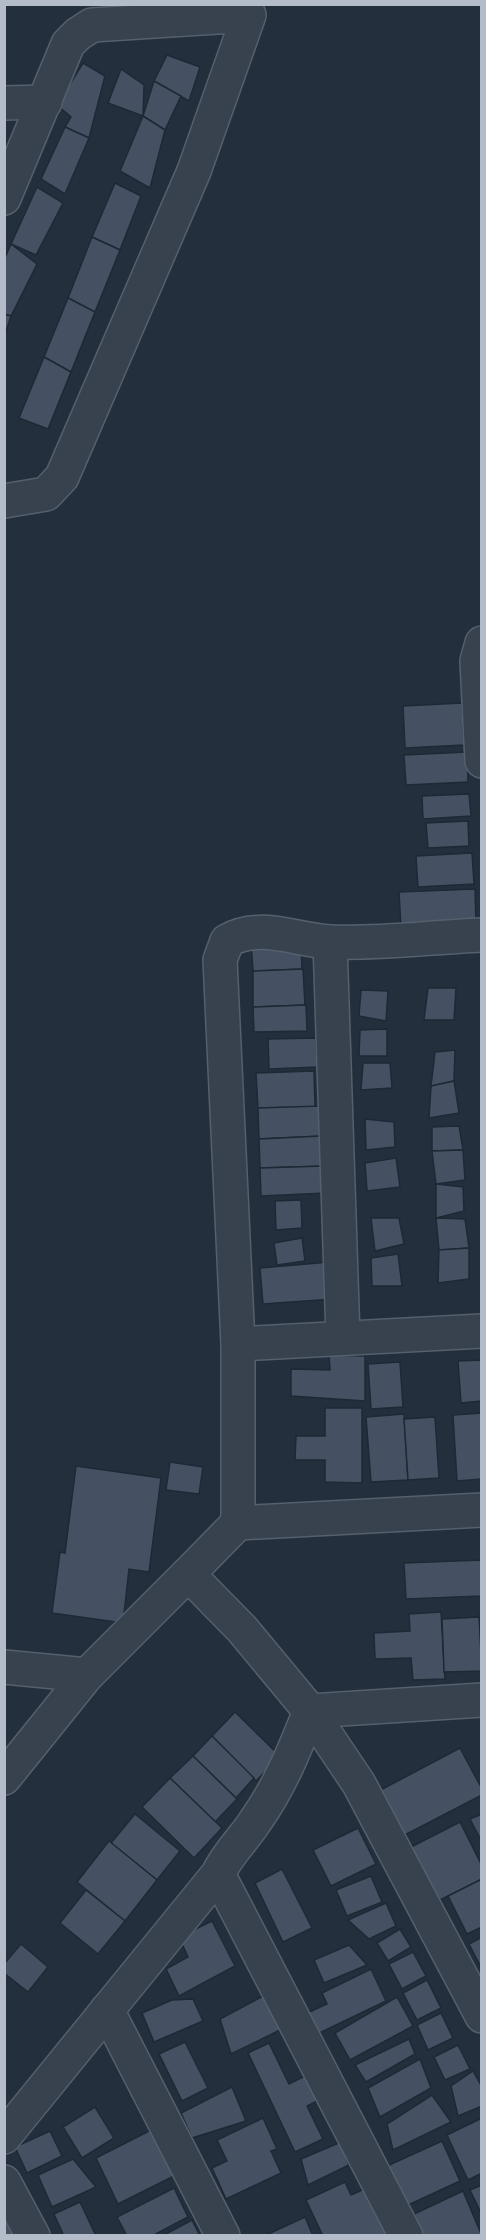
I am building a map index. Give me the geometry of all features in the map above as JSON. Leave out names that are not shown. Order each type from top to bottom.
[{"type":"street","points":[[4,198],[68,44],[92,25],[249,15],[194,171],[62,477],[46,494],[4,501]]},
{"type":"street","points":[[4,103],[45,102]]},
{"type":"street","points":[[482,643],[477,661],[482,761]]},
{"type":"street","points":[[238,1523],[238,1344],[220,960],[227,941],[249,933],[277,933],[330,942],[482,935]]},
{"type":"street","points":[[330,942],[343,1338]]},
{"type":"street","points":[[238,1344],[482,1331]]},
{"type":"street","points":[[4,1778],[87,1675],[238,1523],[482,1510]]},
{"type":"street","points":[[188,1574],[242,1629],[310,1711],[359,1784],[482,2016]]},
{"type":"street","points":[[4,1667],[87,1675]]},
{"type":"street","points":[[310,1711],[482,1700]]},
{"type":"street","points":[[4,2137],[218,1874],[224,1862],[256,1821],[287,1769],[310,1711]]},
{"type":"street","points":[[218,1874],[406,2235]]},
{"type":"street","points":[[107,2010],[222,2235]]},
{"type":"street","points":[[4,2181],[33,2235]]},
{"type":"building","points":[[167,55],[200,67],[189,101],[154,81]]},
{"type":"building","points":[[83,63],[105,76],[89,138],[65,127],[71,117],[57,105]]},
{"type":"building","points":[[121,69],[144,85],[143,116],[108,103]]},
{"type":"building","points":[[154,81],[181,96],[165,130],[143,116]]},
{"type":"building","points":[[143,116],[165,130],[150,188],[120,171]]},
{"type":"building","points":[[65,127],[89,138],[65,194],[41,179]]},
{"type":"building","points":[[115,183],[141,196],[120,250],[92,237]]},
{"type":"building","points":[[37,187],[63,203],[36,255],[11,244]]},
{"type":"building","points":[[92,237],[120,250],[95,312],[68,298]]},
{"type":"building","points":[[11,244],[37,264],[11,316],[4,314],[4,260]]},
{"type":"building","points":[[68,298],[95,312],[71,372],[44,357]]},
{"type":"building","points":[[4,314],[11,316],[4,337]]},
{"type":"building","points":[[44,357],[71,372],[48,429],[19,418]]},
{"type":"building","points":[[462,703],[464,745],[405,748],[403,706]]},
{"type":"building","points":[[467,752],[468,782],[406,785],[404,755]]},
{"type":"building","points":[[469,794],[471,816],[423,819],[422,796]]},
{"type":"building","points":[[468,821],[469,846],[428,848],[426,823]]},
{"type":"building","points":[[472,853],[474,884],[418,887],[416,856]]},
{"type":"building","points":[[475,889],[476,924],[401,927],[399,892]]},
{"type":"building","points":[[301,941],[302,969],[253,971],[251,942]]},
{"type":"building","points":[[303,969],[305,1005],[253,1007],[253,971]]},
{"type":"building","points":[[428,988],[456,988],[454,1020],[424,1020]]},
{"type":"building","points":[[361,990],[388,991],[386,1021],[359,1016]]},
{"type":"building","points":[[306,1005],[307,1031],[254,1032],[253,1007]]},
{"type":"building","points":[[387,1029],[387,1056],[359,1056],[360,1030]]},
{"type":"building","points":[[316,1038],[317,1067],[269,1069],[268,1039]]},
{"type":"building","points":[[455,1050],[454,1081],[431,1086],[435,1052]]},
{"type":"building","points":[[363,1063],[390,1063],[392,1088],[361,1090]]},
{"type":"building","points":[[314,1071],[315,1107],[258,1108],[256,1073]]},
{"type":"building","points":[[454,1081],[459,1113],[429,1118],[431,1086]]},
{"type":"building","points":[[321,1106],[322,1136],[259,1139],[258,1108]]},
{"type":"building","points":[[365,1119],[394,1122],[395,1147],[366,1150]]},
{"type":"building","points":[[459,1126],[463,1150],[432,1151],[432,1127]]},
{"type":"building","points":[[322,1136],[327,1166],[260,1168],[259,1139]]},
{"type":"building","points":[[463,1150],[465,1180],[436,1184],[432,1151]]},
{"type":"building","points":[[396,1158],[400,1187],[367,1191],[365,1163]]},
{"type":"building","points":[[325,1166],[326,1193],[261,1196],[260,1168]]},
{"type":"building","points":[[436,1184],[463,1187],[464,1211],[436,1218]]},
{"type":"building","points":[[301,1200],[302,1228],[276,1230],[275,1201]]},
{"type":"building","points":[[371,1218],[399,1218],[404,1244],[375,1251]]},
{"type":"building","points":[[436,1218],[465,1219],[469,1248],[439,1250]]},
{"type":"building","points":[[302,1238],[305,1261],[277,1265],[274,1243]]},
{"type":"building","points":[[469,1248],[469,1279],[438,1283],[439,1250]]},
{"type":"building","points":[[398,1254],[402,1286],[372,1286],[371,1258]]},
{"type":"building","points":[[330,1262],[333,1299],[263,1304],[260,1268]]},
{"type":"building","points":[[329,1355],[365,1356],[365,1401],[291,1396],[291,1369],[330,1370]]},
{"type":"building","points":[[482,1360],[482,1401],[461,1403],[458,1361]]},
{"type":"building","points":[[400,1362],[403,1407],[371,1409],[368,1364]]},
{"type":"building","points":[[325,1408],[362,1408],[362,1483],[325,1482],[325,1460],[295,1460],[296,1436],[325,1436]]},
{"type":"building","points":[[482,1413],[482,1479],[457,1481],[453,1415]]},
{"type":"building","points":[[404,1414],[408,1480],[371,1482],[366,1417]]},
{"type":"building","points":[[435,1417],[439,1478],[408,1480],[404,1419]]},
{"type":"building","points":[[170,1462],[203,1467],[199,1494],[166,1490]]},
{"type":"building","points":[[76,1466],[161,1478],[149,1572],[129,1569],[123,1623],[52,1613],[60,1552],[65,1553]]},
{"type":"building","points":[[482,1560],[482,1596],[406,1599],[404,1563]]},
{"type":"building","points":[[441,1612],[445,1679],[413,1680],[411,1658],[375,1659],[374,1633],[410,1631],[409,1614]]},
{"type":"building","points":[[479,1614],[482,1614],[482,1665],[479,1617]]},
{"type":"building","points":[[479,1617],[482,1671],[444,1672],[442,1619]]},
{"type":"building","points":[[235,1712],[280,1756],[256,1781],[212,1736]]},
{"type":"building","points":[[212,1736],[254,1778],[236,1798],[193,1756]]},
{"type":"building","points":[[460,1748],[482,1789],[482,1795],[399,1838],[375,1793]]},
{"type":"building","points":[[193,1756],[237,1799],[215,1822],[170,1778]]},
{"type":"building","points":[[170,1778],[222,1828],[194,1858],[142,1807]]},
{"type":"building","points":[[135,1814],[180,1851],[157,1880],[111,1843]]},
{"type":"building","points":[[482,1814],[482,1842],[470,1819]]},
{"type":"building","points":[[460,1822],[482,1866],[482,1879],[436,1902],[409,1848]]},
{"type":"building","points":[[358,1828],[376,1864],[331,1886],[313,1850]]},
{"type":"building","points":[[109,1841],[157,1880],[125,1921],[77,1882]]},
{"type":"building","points":[[282,1869],[312,1928],[283,1942],[255,1883]]},
{"type":"building","points":[[371,1876],[382,1902],[347,1916],[336,1890]]},
{"type":"building","points":[[482,1879],[482,1927],[467,1934],[448,1896]]},
{"type":"building","points":[[86,1890],[125,1921],[98,1954],[60,1923]]},
{"type":"building","points":[[386,1903],[396,1926],[369,1939],[348,1920]]},
{"type":"building","points":[[212,1921],[235,1966],[179,1996],[166,1969],[188,1957],[179,1937]]},
{"type":"building","points":[[400,1929],[411,1947],[388,1961],[377,1943]]},
{"type":"building","points":[[482,1937],[482,1969],[469,1944]]},
{"type":"building","points":[[21,1944],[48,1967],[28,1992],[4,1973],[4,1964]]},
{"type":"building","points":[[349,1945],[367,1965],[324,1983],[314,1960]]},
{"type":"building","points":[[413,1952],[426,1976],[402,1989],[389,1964]]},
{"type":"building","points":[[371,1969],[386,2001],[313,2036],[303,2015],[327,2004],[322,1993]]},
{"type":"building","points":[[427,1980],[441,2008],[417,2020],[403,1993]]},
{"type":"building","points":[[265,1995],[280,2030],[231,2054],[220,2019]]},
{"type":"building","points":[[397,1997],[413,2026],[350,2060],[335,2033]]},
{"type":"building","points":[[193,1999],[203,2021],[154,2042],[142,2013],[172,2000]]},
{"type":"building","points":[[441,2013],[453,2038],[428,2050],[417,2025]]},
{"type":"building","points":[[409,2039],[415,2054],[366,2082],[355,2065]]},
{"type":"building","points":[[185,2042],[208,2088],[182,2101],[159,2054]]},
{"type":"building","points":[[269,2043],[289,2084],[311,2073],[323,2098],[307,2106],[323,2139],[295,2152],[248,2053]]},
{"type":"building","points":[[458,2045],[470,2069],[445,2080],[434,2057]]},
{"type":"building","points":[[420,2059],[431,2088],[380,2117],[368,2088]]},
{"type":"building","points":[[473,2071],[482,2087],[482,2106],[458,2116],[451,2086]]},
{"type":"building","points":[[232,2087],[246,2121],[192,2138],[181,2113]]},
{"type":"building","points":[[432,2095],[451,2122],[393,2150],[387,2124]]},
{"type":"building","points":[[95,2107],[114,2138],[82,2158],[63,2127]]},
{"type":"building","points":[[263,2118],[277,2149],[271,2151],[281,2173],[226,2199],[212,2168],[227,2161],[217,2140]]},
{"type":"building","points":[[482,2118],[482,2173],[468,2180],[447,2135]]},
{"type":"building","points":[[151,2130],[174,2176],[118,2204],[96,2158]]},
{"type":"building","points":[[50,2131],[62,2156],[27,2173],[15,2147]]},
{"type":"building","points":[[442,2141],[460,2181],[406,2206],[387,2166]]},
{"type":"building","points":[[341,2142],[349,2165],[308,2185],[301,2159]]},
{"type":"building","points":[[73,2159],[96,2187],[52,2207],[38,2175]]},
{"type":"building","points":[[345,2182],[351,2195],[369,2187],[390,2232],[383,2236],[323,2236],[306,2200]]},
{"type":"building","points":[[482,2185],[482,2215],[470,2190]]},
{"type":"building","points":[[174,2188],[188,2217],[152,2236],[127,2236],[117,2217]]},
{"type":"building","points":[[463,2191],[482,2236],[424,2236],[414,2214]]},
{"type":"building","points":[[80,2202],[96,2236],[64,2236],[54,2214]]},
{"type":"building","points":[[4,2212],[16,2236],[4,2236]]},
{"type":"building","points":[[305,2217],[313,2236],[264,2236]]},
{"type":"building","points":[[192,2220],[200,2236],[162,2236]]}]
